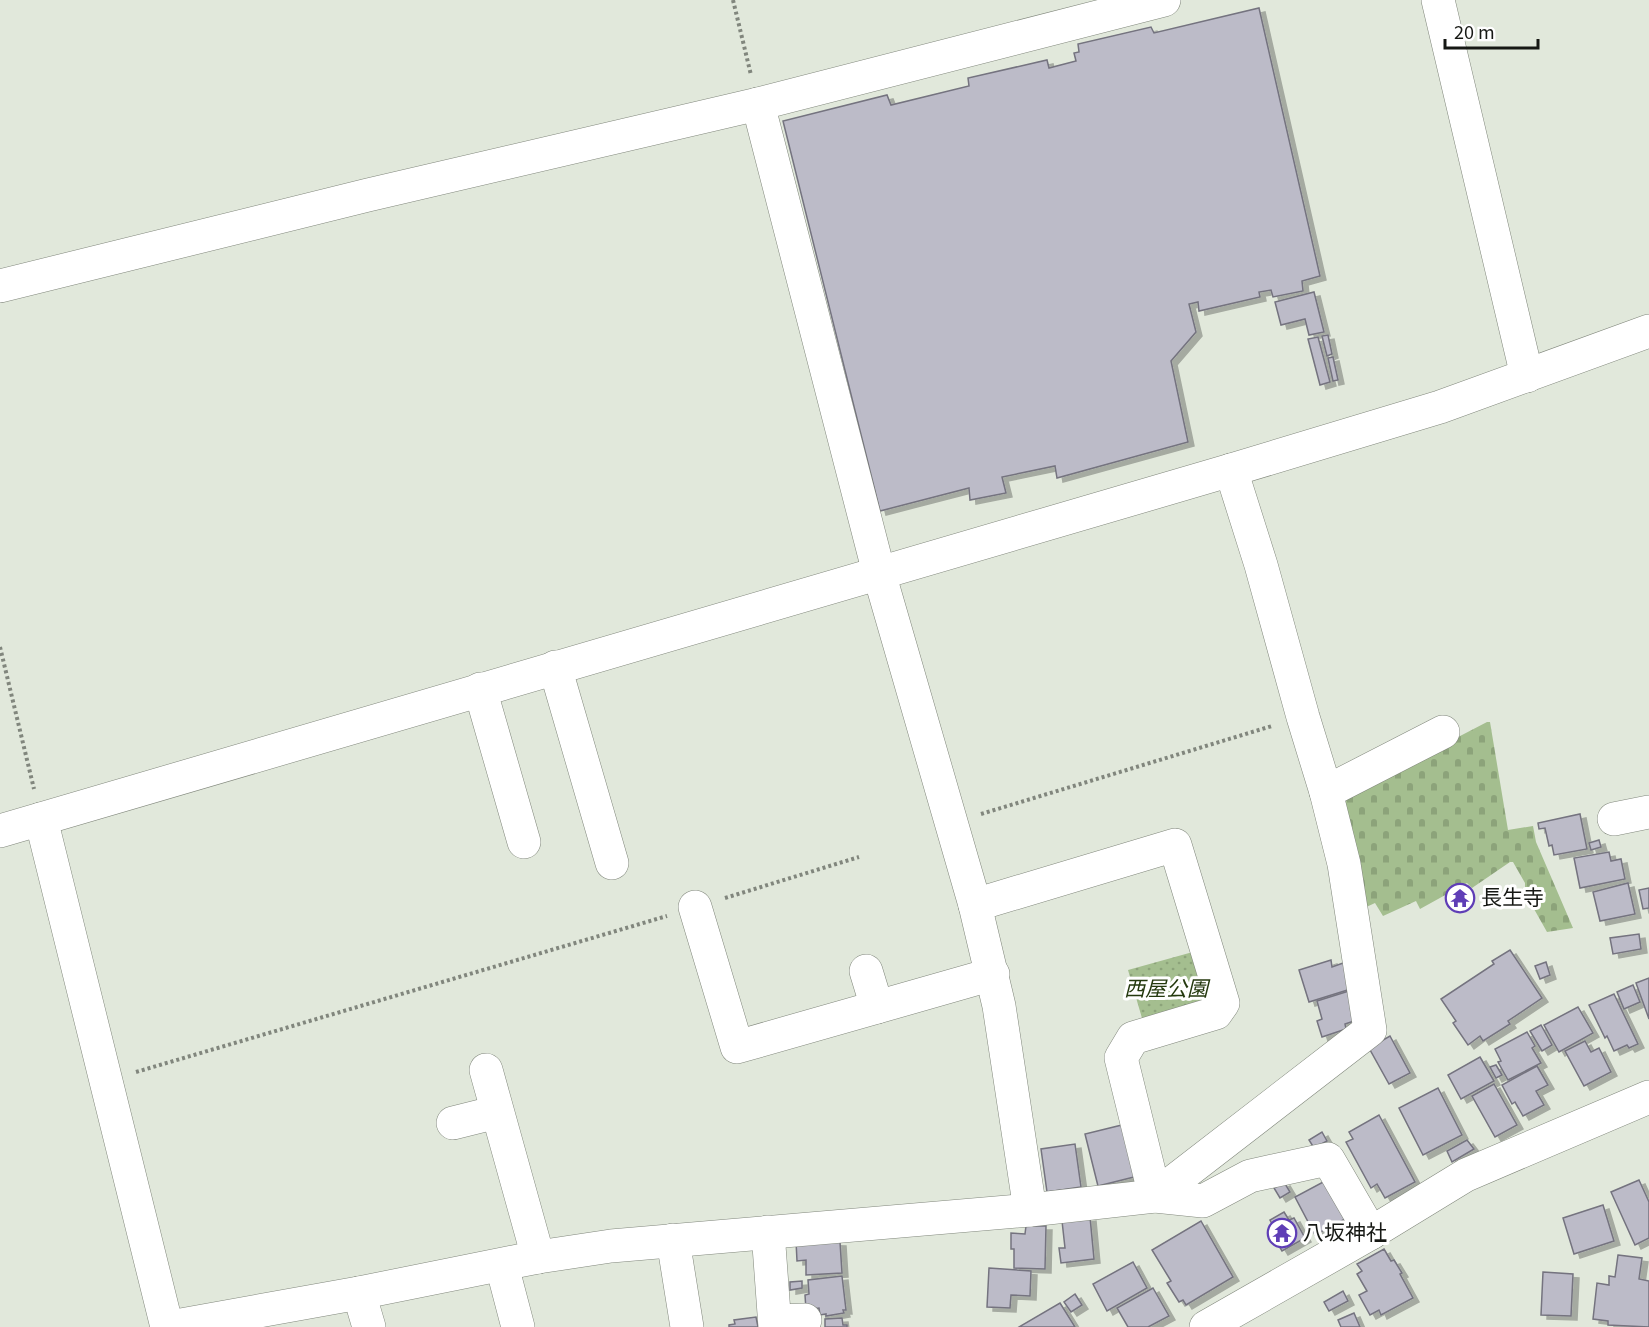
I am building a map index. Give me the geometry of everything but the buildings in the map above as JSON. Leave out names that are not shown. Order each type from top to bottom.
[{"type":"street","points":[[0,286],[368,195],[758,105],[1164,0]]},
{"type":"street","points":[[1438,0],[1527,376]]},
{"type":"street","points":[[758,105],[879,573],[993,974],[1030,1210]]},
{"type":"street","points":[[0,831],[1440,407],[1649,331]]},
{"type":"street","points":[[1155,1196],[1370,1030],[1344,864],[1326,792],[1261,565],[1231,470]]},
{"type":"street","points":[[555,667],[612,863]]},
{"type":"street","points":[[480,689],[524,842]]},
{"type":"street","points":[[1326,792],[1443,732]]},
{"type":"street","points":[[41,819],[169,1327],[502,1266],[538,1257],[611,1246],[1030,1210],[1155,1196],[1203,1201],[1250,1176],[1328,1159],[1371,1233]]},
{"type":"street","points":[[975,905],[1175,845],[1223,1002],[1216,1013],[1133,1038],[1121,1058],[1155,1196]]},
{"type":"street","points":[[695,907],[737,1047],[993,974]]},
{"type":"street","points":[[866,971],[877,1007]]},
{"type":"street","points":[[486,1070],[538,1257]]},
{"type":"street","points":[[1206,1327],[1371,1233],[1466,1175],[1649,1097]]},
{"type":"street","points":[[453,1123],[497,1112]]},
{"type":"street","points":[[768,1232],[785,1322]]},
{"type":"street","points":[[673,1240],[687,1327]]},
{"type":"street","points":[[502,1266],[518,1327]]},
{"type":"street","points":[[359,1293],[369,1327]]},
{"type":"path","points":[[733,0],[758,105]]},
{"type":"path","points":[[0,647],[41,819]]},
{"type":"path","points":[[951,823],[1303,717]]},
{"type":"path","points":[[106,1081],[695,907],[859,856]]},
{"type":"green space","points":[[1490,722],[1508,830],[1533,826],[1536,842],[1573,928],[1547,932],[1525,893],[1525,883],[1513,862],[1472,888],[1467,883],[1420,909],[1416,901],[1383,916],[1375,903],[1362,909],[1337,800]]},
{"type":"green space","name":"西屋公園","points":[[1200,950],[1212,998],[1144,1025],[1128,970]]},
{"type":"place","name":"長生寺","points":[[1460,898]]},
{"type":"place","name":"八坂神社","points":[[1282,1233]]}]
